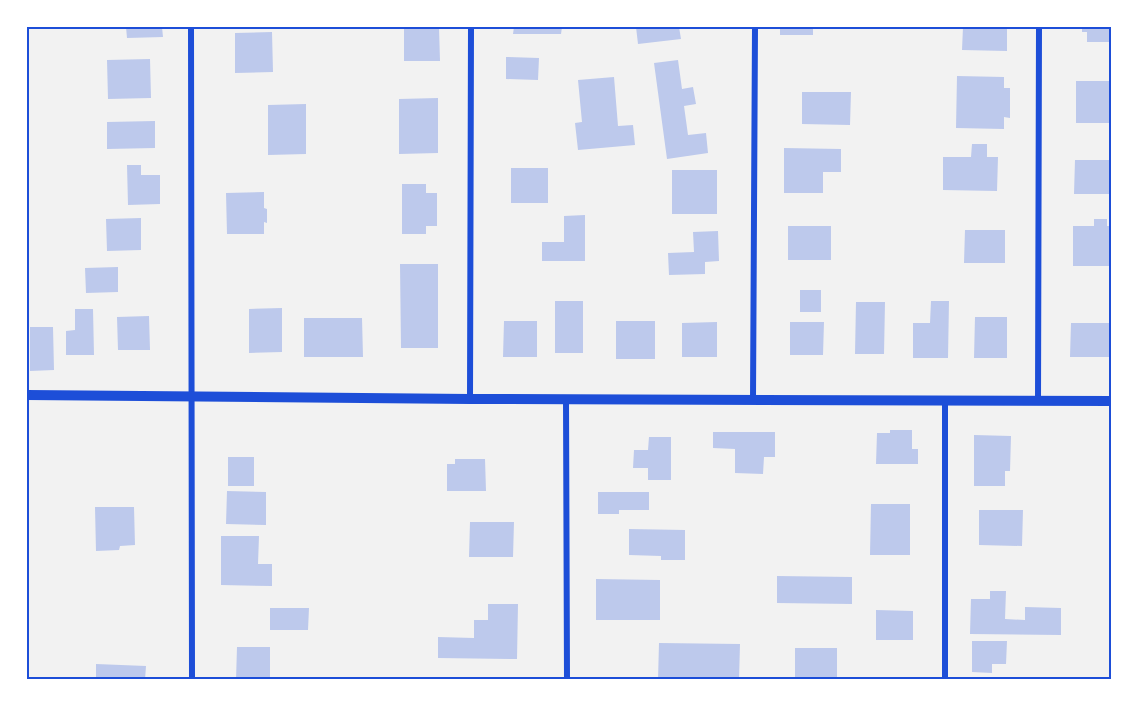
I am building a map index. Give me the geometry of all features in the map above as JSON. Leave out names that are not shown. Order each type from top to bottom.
[{"type":"street","points":[[191,27],[192,680]]},
{"type":"street","points":[[470,399],[471,27]]},
{"type":"street","points":[[753,400],[755,27]]},
{"type":"street","points":[[1038,401],[1039,27]]},
{"type":"street","points":[[27,394],[470,399],[1112,401]]},
{"type":"street","points":[[566,399],[567,680]]},
{"type":"street","points":[[945,400],[945,680]]},
{"type":"building","points":[[126,27],[162,27],[163,37],[127,38]]},
{"type":"building","points":[[404,27],[439,27],[440,61],[404,61]]},
{"type":"building","points":[[514,27],[562,27],[561,34],[513,34]]},
{"type":"building","points":[[636,27],[679,27],[681,39],[638,44]]},
{"type":"building","points":[[780,27],[813,27],[813,35],[780,35]]},
{"type":"building","points":[[963,27],[1007,27],[1007,51],[962,50]]},
{"type":"building","points":[[1082,27],[1112,27],[1112,42],[1087,42],[1087,32],[1082,32]]},
{"type":"building","points":[[272,32],[273,72],[235,73],[235,33]]},
{"type":"building","points":[[506,57],[539,58],[538,80],[506,79]]},
{"type":"building","points":[[150,59],[151,98],[108,99],[107,60]]},
{"type":"building","points":[[678,60],[682,89],[693,87],[696,104],[684,106],[688,135],[706,133],[708,153],[667,159],[654,63]]},
{"type":"building","points":[[957,76],[1004,77],[1004,88],[1010,88],[1010,118],[1004,117],[1004,129],[956,128]]},
{"type":"building","points":[[614,77],[618,126],[633,125],[635,145],[578,150],[575,123],[582,122],[578,80]]},
{"type":"building","points":[[1076,81],[1111,81],[1111,123],[1076,123]]},
{"type":"building","points":[[802,92],[851,92],[850,125],[802,124]]},
{"type":"building","points":[[438,98],[438,153],[399,154],[399,99]]},
{"type":"building","points":[[306,104],[306,154],[268,155],[268,105]]},
{"type":"building","points":[[155,121],[155,148],[107,149],[107,122]]},
{"type":"building","points":[[972,144],[987,144],[987,157],[998,157],[997,191],[943,190],[943,157],[971,157]]},
{"type":"building","points":[[784,148],[841,149],[841,172],[823,172],[823,193],[784,193]]},
{"type":"building","points":[[1075,160],[1112,160],[1112,194],[1074,194]]},
{"type":"building","points":[[127,165],[141,165],[141,175],[160,175],[160,204],[128,205]]},
{"type":"building","points":[[511,168],[548,168],[548,203],[511,203]]},
{"type":"building","points":[[672,170],[717,170],[717,214],[672,214]]},
{"type":"building","points":[[402,184],[426,184],[426,193],[437,193],[437,226],[426,226],[426,234],[402,234]]},
{"type":"building","points":[[264,192],[267,223],[264,222],[264,234],[227,234],[226,193]]},
{"type":"building","points":[[585,215],[585,261],[542,261],[542,242],[564,242],[564,216]]},
{"type":"building","points":[[141,218],[141,250],[107,251],[106,219]]},
{"type":"building","points":[[1094,219],[1107,219],[1107,226],[1112,226],[1112,266],[1073,266],[1073,226],[1094,226]]},
{"type":"building","points":[[788,226],[831,226],[831,260],[788,260]]},
{"type":"building","points":[[965,230],[1005,230],[1005,263],[964,263]]},
{"type":"building","points":[[718,231],[719,261],[705,262],[705,274],[669,275],[668,253],[694,252],[693,232]]},
{"type":"building","points":[[400,264],[438,264],[438,348],[401,348]]},
{"type":"building","points":[[118,267],[118,292],[86,293],[85,268]]},
{"type":"building","points":[[800,290],[821,290],[821,312],[800,312]]},
{"type":"building","points":[[555,301],[583,301],[583,353],[555,353]]},
{"type":"building","points":[[931,301],[949,301],[948,358],[913,358],[913,323],[930,323]]},
{"type":"building","points":[[856,302],[885,302],[884,354],[855,354]]},
{"type":"building","points":[[282,308],[282,352],[249,353],[249,309]]},
{"type":"building","points":[[75,309],[93,309],[94,355],[66,355],[66,331],[75,330]]},
{"type":"building","points":[[149,316],[150,350],[118,350],[117,317]]},
{"type":"building","points":[[975,317],[1007,317],[1007,358],[974,358]]},
{"type":"building","points":[[304,318],[362,318],[363,357],[304,357]]},
{"type":"building","points":[[504,321],[537,321],[537,357],[503,357]]},
{"type":"building","points":[[616,321],[655,321],[655,359],[616,359]]},
{"type":"building","points":[[717,322],[717,357],[682,357],[682,323]]},
{"type":"building","points":[[790,322],[824,322],[823,355],[790,355]]},
{"type":"building","points":[[1071,323],[1112,323],[1112,357],[1070,357]]},
{"type":"building","points":[[30,327],[53,327],[54,370],[30,371]]},
{"type":"building","points":[[890,430],[912,430],[912,449],[918,449],[918,464],[876,464],[877,433],[890,433]]},
{"type":"building","points":[[713,432],[775,432],[775,457],[764,457],[763,474],[735,473],[735,449],[713,448]]},
{"type":"building","points":[[974,435],[1011,436],[1010,471],[1005,471],[1005,486],[974,486]]},
{"type":"building","points":[[649,437],[671,437],[671,480],[648,480],[648,468],[633,468],[634,450],[648,450]]},
{"type":"building","points":[[228,457],[254,457],[254,486],[228,486]]},
{"type":"building","points":[[455,459],[485,459],[486,491],[447,491],[447,464],[455,464]]},
{"type":"building","points":[[227,491],[266,492],[266,525],[226,524]]},
{"type":"building","points":[[598,492],[649,492],[649,510],[619,510],[619,514],[598,514]]},
{"type":"building","points":[[871,504],[910,504],[910,555],[870,555]]},
{"type":"building","points":[[95,507],[134,507],[135,545],[120,546],[119,550],[96,551]]},
{"type":"building","points":[[979,510],[1023,510],[1022,546],[979,545]]},
{"type":"building","points":[[470,522],[514,522],[513,557],[469,557]]},
{"type":"building","points":[[629,529],[685,530],[685,560],[661,560],[661,556],[629,555]]},
{"type":"building","points":[[221,536],[259,536],[258,564],[272,564],[272,586],[221,585]]},
{"type":"building","points":[[777,576],[852,577],[852,604],[777,603]]},
{"type":"building","points":[[596,579],[660,580],[660,620],[596,620]]},
{"type":"building","points":[[990,591],[1006,591],[1005,619],[1025,620],[1025,607],[1061,608],[1061,635],[970,634],[971,599],[990,599]]},
{"type":"building","points":[[488,604],[518,604],[517,659],[438,658],[438,637],[474,638],[474,620],[488,620]]},
{"type":"building","points":[[270,608],[309,608],[308,630],[270,630]]},
{"type":"building","points":[[876,610],[913,611],[913,640],[876,640]]},
{"type":"building","points":[[972,641],[1007,641],[1006,664],[992,664],[992,673],[972,672]]},
{"type":"building","points":[[659,643],[740,644],[739,680],[658,680]]},
{"type":"building","points":[[237,647],[270,647],[270,680],[236,680]]},
{"type":"building","points":[[795,648],[837,648],[837,678],[795,678]]},
{"type":"building","points":[[96,664],[146,666],[145,680],[96,680]]}]
